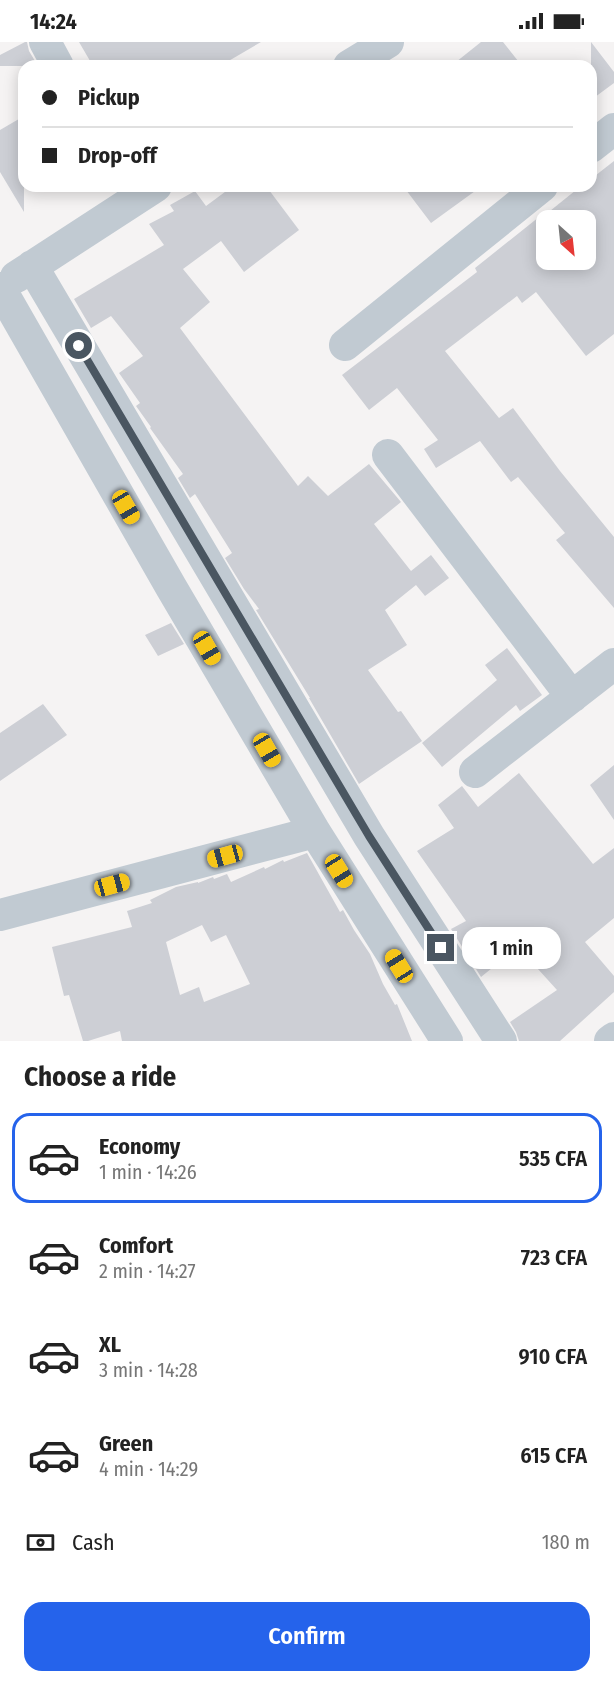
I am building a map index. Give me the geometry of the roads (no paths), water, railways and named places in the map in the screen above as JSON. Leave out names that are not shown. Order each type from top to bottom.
[{"type":"street","points":[[45,42],[55,60]]},
{"type":"street","points":[[359,60],[388,42]]},
{"type":"street","points":[[597,142],[614,129]]},
{"type":"street","points":[[147,192],[0,288],[171,587],[315,832],[447,1041]]},
{"type":"street","points":[[345,345],[535,192]]},
{"type":"street","points":[[32,266],[369,836],[501,1041]]},
{"type":"street","points":[[388,455],[572,696]]},
{"type":"street","points":[[171,587],[209,565]]},
{"type":"street","points":[[475,772],[614,664]]},
{"type":"street","points":[[0,915],[315,832]]},
{"type":"street","points":[[610,1041],[614,1038]]}]
